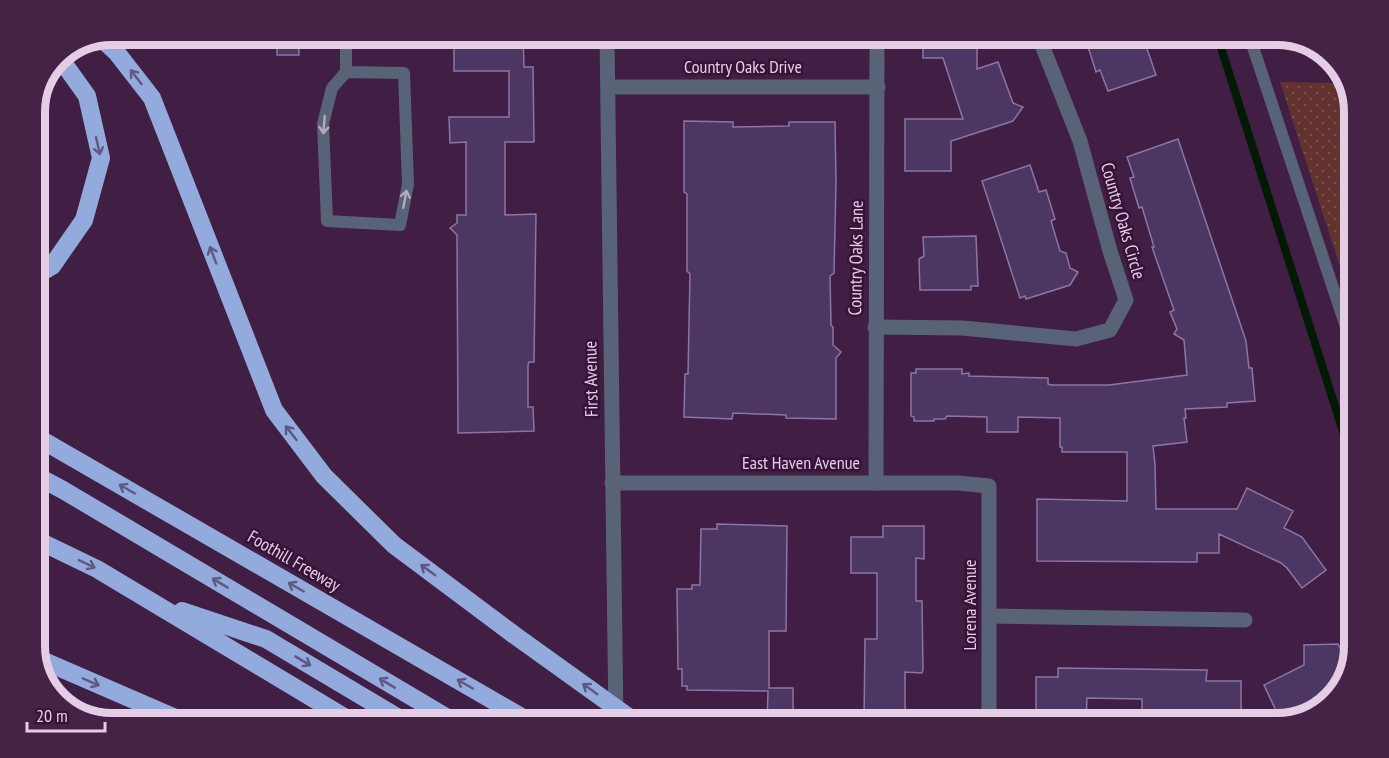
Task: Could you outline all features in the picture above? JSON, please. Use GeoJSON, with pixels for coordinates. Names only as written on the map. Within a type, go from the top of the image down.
{"type":"FeatureCollection","features":[{"type":"Feature","properties":{"kind":"highway"},"geometry":{"type":"LineString","coordinates":[[109,45],[152,98],[274,410],[324,476],[394,544],[623,713]]}},
{"type":"Feature","properties":{"kind":"highway"},"geometry":{"type":"LineString","coordinates":[[45,270],[52,266],[84,220],[101,158],[87,96],[65,65]]}},
{"type":"Feature","properties":{"kind":"highway","name":"Foothill Freeway"},"geometry":{"type":"LineString","coordinates":[[45,442],[515,713]]}},
{"type":"Feature","properties":{"kind":"highway"},"geometry":{"type":"LineString","coordinates":[[45,480],[439,713]]}},
{"type":"Feature","properties":{"kind":"highway"},"geometry":{"type":"LineString","coordinates":[[45,543],[97,569],[337,713]]}},
{"type":"Feature","properties":{"kind":"highway"},"geometry":{"type":"LineString","coordinates":[[152,602],[266,639],[390,713]]}},
{"type":"Feature","properties":{"kind":"highway"},"geometry":{"type":"LineString","coordinates":[[47,662],[164,713]]}},
{"type":"Feature","properties":{"kind":"street","name":"First Avenue"},"geometry":{"type":"LineString","coordinates":[[607,45],[616,713]]}},
{"type":"Feature","properties":{"kind":"street","name":"Country Oaks Lane"},"geometry":{"type":"LineString","coordinates":[[876,483],[877,45]]}},
{"type":"Feature","properties":{"kind":"street","name":"Country Oaks Circle"},"geometry":{"type":"LineString","coordinates":[[875,327],[962,328],[1076,339],[1110,330],[1126,300],[1080,141],[1042,45]]}},
{"type":"Feature","properties":{"kind":"street","name":"Country Oaks Drive"},"geometry":{"type":"LineString","coordinates":[[608,87],[878,87]]}},
{"type":"Feature","properties":{"kind":"street","name":"East Haven Avenue"},"geometry":{"type":"LineString","coordinates":[[612,483],[958,483],[989,486]]}},
{"type":"Feature","properties":{"kind":"street","name":"Lorena Avenue"},"geometry":{"type":"LineString","coordinates":[[989,486],[989,713]]}},
{"type":"Feature","properties":{"kind":"street"},"geometry":{"type":"LineString","coordinates":[[990,616],[1245,620]]}},
{"type":"Feature","properties":{"kind":"lane"},"geometry":{"type":"LineString","coordinates":[[346,45],[346,72],[332,88],[323,124],[327,221],[400,225],[408,184],[404,73],[346,72]]}},
{"type":"Feature","properties":{"kind":"lane"},"geometry":{"type":"LineString","coordinates":[[1253,45],[1344,321]]}},
{"type":"Feature","properties":{"kind":"shaded area"},"geometry":{"type":"Polygon","coordinates":[[[1280,82],[1337,83],[1343,99],[1344,279],[1280,82]]]}},
{"type":"Feature","properties":{"kind":"building"},"geometry":{"type":"Polygon","coordinates":[[[277,45],[299,45],[299,55],[277,55],[277,45]]]}},
{"type":"Feature","properties":{"kind":"building"},"geometry":{"type":"Polygon","coordinates":[[[454,45],[523,45],[524,67],[533,67],[534,142],[505,142],[505,215],[536,214],[534,362],[529,362],[528,365],[528,407],[533,407],[534,431],[458,433],[457,235],[450,228],[457,223],[457,215],[466,215],[466,142],[450,143],[449,117],[509,117],[509,71],[454,71],[454,45]]]}},
{"type":"Feature","properties":{"kind":"building"},"geometry":{"type":"Polygon","coordinates":[[[923,45],[977,45],[977,69],[998,62],[1013,103],[1023,107],[1013,121],[951,141],[951,171],[905,171],[905,119],[963,119],[943,58],[923,58],[923,45]]]}},
{"type":"Feature","properties":{"kind":"building"},"geometry":{"type":"Polygon","coordinates":[[[1087,45],[1146,45],[1156,75],[1108,91],[1100,70],[1096,72],[1087,45]]]}},
{"type":"Feature","properties":{"kind":"building"},"geometry":{"type":"Polygon","coordinates":[[[684,121],[733,122],[733,127],[789,126],[789,122],[835,122],[834,273],[830,276],[833,345],[841,352],[836,358],[836,419],[786,418],[786,415],[733,413],[732,419],[684,417],[685,374],[688,374],[690,274],[687,271],[684,121]]]}},
{"type":"Feature","properties":{"kind":"building"},"geometry":{"type":"Polygon","coordinates":[[[1178,139],[1246,341],[1249,368],[1252,368],[1255,401],[1227,403],[1227,407],[1185,409],[1187,442],[1153,446],[1156,509],[1237,509],[1247,488],[1293,511],[1284,528],[1302,537],[1326,570],[1302,588],[1281,563],[1219,534],[1219,553],[1197,553],[1197,562],[1037,561],[1037,499],[1127,501],[1127,452],[1062,452],[1060,418],[1018,417],[1018,432],[987,432],[987,417],[947,416],[945,419],[934,419],[934,421],[914,421],[914,417],[911,416],[911,373],[916,373],[916,369],[962,369],[962,374],[969,373],[969,376],[1048,378],[1048,384],[1051,385],[1109,385],[1187,375],[1184,340],[1174,334],[1177,329],[1170,312],[1174,310],[1152,247],[1154,247],[1142,207],[1139,208],[1130,178],[1134,177],[1127,157],[1178,139]]]}},
{"type":"Feature","properties":{"kind":"building"},"geometry":{"type":"Polygon","coordinates":[[[1030,165],[1039,192],[1046,190],[1055,219],[1051,221],[1060,251],[1066,253],[1070,268],[1078,272],[1070,285],[1026,299],[1025,296],[1020,298],[982,181],[1030,165]]]}},
{"type":"Feature","properties":{"kind":"building"},"geometry":{"type":"Polygon","coordinates":[[[976,236],[978,286],[971,286],[971,290],[920,290],[919,259],[924,256],[923,237],[976,236]]]}},
{"type":"Feature","properties":{"kind":"building"},"geometry":{"type":"Polygon","coordinates":[[[717,524],[787,526],[786,631],[769,631],[769,688],[793,688],[793,713],[767,713],[768,691],[687,690],[687,686],[682,686],[682,669],[678,669],[677,589],[692,589],[692,585],[700,585],[701,529],[717,529],[717,524]]]}},
{"type":"Feature","properties":{"kind":"building"},"geometry":{"type":"Polygon","coordinates":[[[883,526],[924,526],[924,559],[916,558],[916,601],[922,601],[923,670],[922,673],[905,672],[905,713],[864,713],[865,639],[877,639],[877,573],[851,573],[851,537],[883,537],[883,526]]]}},
{"type":"Feature","properties":{"kind":"building"},"geometry":{"type":"Polygon","coordinates":[[[1338,644],[1343,654],[1337,676],[1324,693],[1311,704],[1294,711],[1277,713],[1264,685],[1304,665],[1304,645],[1338,644]]]}},
{"type":"Feature","properties":{"kind":"building"},"geometry":{"type":"Polygon","coordinates":[[[1058,668],[1207,670],[1206,681],[1241,681],[1241,710],[1142,713],[1142,699],[1087,698],[1086,713],[1036,713],[1036,677],[1058,677],[1058,668]]]}},
{"type":"Feature","properties":{"kind":"waterway"},"geometry":{"type":"LineString","coordinates":[[1220,45],[1344,435]]}}]}
